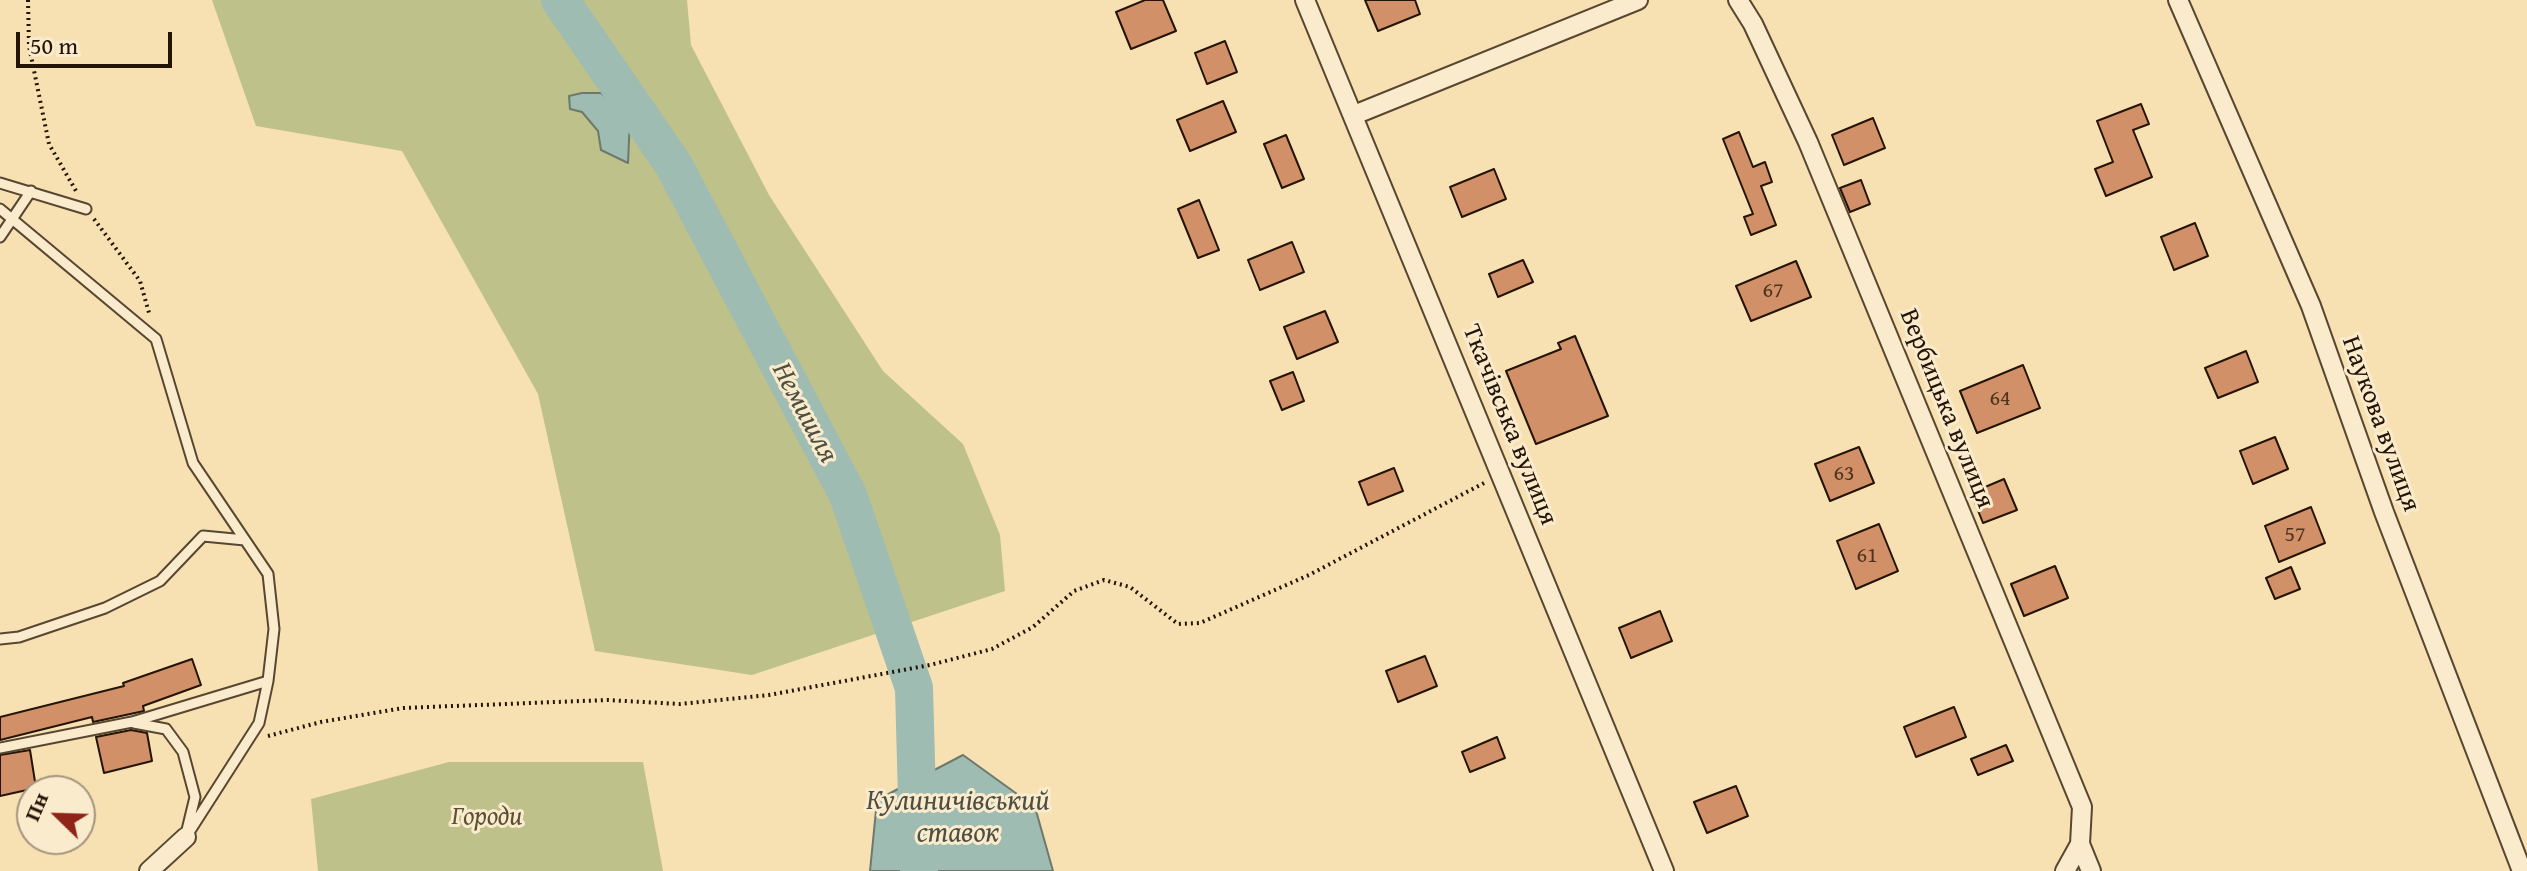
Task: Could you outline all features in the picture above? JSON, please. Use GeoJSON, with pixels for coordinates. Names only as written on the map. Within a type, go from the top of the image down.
{"type":"FeatureCollection","features":[{"type":"Feature","properties":{"kind":"street","name":"Ткачівська вулиця"},"geometry":{"type":"LineString","coordinates":[[1305,0],[1664,871]]}},
{"type":"Feature","properties":{"kind":"street"},"geometry":{"type":"LineString","coordinates":[[1354,115],[1638,0]]}},
{"type":"Feature","properties":{"kind":"street","name":"Вербицька вулиця"},"geometry":{"type":"LineString","coordinates":[[1738,0],[1753,24],[1808,142],[2082,807],[2080,844],[2091,871]]}},
{"type":"Feature","properties":{"kind":"street","name":"Наукова вулиця"},"geometry":{"type":"LineString","coordinates":[[2178,0],[2311,306],[2384,512],[2522,871]]}},
{"type":"Feature","properties":{"kind":"street"},"geometry":{"type":"LineString","coordinates":[[149,871],[186,837]]}},
{"type":"Feature","properties":{"kind":"street","name":"Вербицька вулиця"},"geometry":{"type":"LineString","coordinates":[[2065,871],[2080,844]]}},
{"type":"Feature","properties":{"kind":"lane"},"geometry":{"type":"LineString","coordinates":[[0,183],[86,209]]}},
{"type":"Feature","properties":{"kind":"lane"},"geometry":{"type":"LineString","coordinates":[[0,237],[31,191]]}},
{"type":"Feature","properties":{"kind":"lane"},"geometry":{"type":"LineString","coordinates":[[0,209],[156,339],[193,463],[268,574],[274,629],[259,723],[186,837]]}},
{"type":"Feature","properties":{"kind":"lane"},"geometry":{"type":"LineString","coordinates":[[0,639],[19,637],[105,608],[160,581],[203,536],[245,540]]}},
{"type":"Feature","properties":{"kind":"lane"},"geometry":{"type":"LineString","coordinates":[[0,748],[132,722],[268,681]]}},
{"type":"Feature","properties":{"kind":"lane"},"geometry":{"type":"LineString","coordinates":[[132,722],[166,729],[183,752],[195,797],[186,837]]}},
{"type":"Feature","properties":{"kind":"path"},"geometry":{"type":"LineString","coordinates":[[28,0],[29,46],[49,144],[86,209],[140,281],[156,339]]}},
{"type":"Feature","properties":{"kind":"path"},"geometry":{"type":"LineString","coordinates":[[247,742],[321,722],[403,708],[607,700],[680,704],[769,695],[930,665],[992,649],[1033,627],[1074,591],[1104,580],[1130,587],[1178,624],[1200,623],[1309,575],[1480,484],[1502,476]]}},
{"type":"Feature","properties":{"kind":"green space"},"geometry":{"type":"Polygon","coordinates":[[[212,0],[687,0],[691,45],[769,195],[883,371],[963,444],[1000,535],[1005,591],[752,675],[595,651],[538,394],[402,151],[256,126],[212,0]]]}},
{"type":"Feature","properties":{"kind":"green space","name":"Городи"},"geometry":{"type":"Polygon","coordinates":[[[449,762],[643,762],[663,871],[318,871],[311,799],[449,762]]]}},
{"type":"Feature","properties":{"kind":"water"},"geometry":{"type":"Polygon","coordinates":[[[601,93],[630,118],[628,163],[601,150],[598,131],[582,112],[570,109],[569,96],[601,93]]]}},
{"type":"Feature","properties":{"kind":"water","name":"Кулиничівський ставок"},"geometry":{"type":"Polygon","coordinates":[[[963,755],[1035,807],[1053,871],[870,871],[877,800],[963,755]]]}},
{"type":"Feature","properties":{"kind":"building"},"geometry":{"type":"Polygon","coordinates":[[[1145,0],[1163,0],[1176,31],[1131,49],[1116,12],[1145,0]]]}},
{"type":"Feature","properties":{"kind":"building"},"geometry":{"type":"Polygon","coordinates":[[[1365,0],[1415,0],[1420,14],[1378,31],[1365,0]]]}},
{"type":"Feature","properties":{"kind":"building"},"geometry":{"type":"Polygon","coordinates":[[[1225,41],[1237,72],[1207,84],[1195,53],[1225,41]]]}},
{"type":"Feature","properties":{"kind":"building"},"geometry":{"type":"Polygon","coordinates":[[[1223,101],[1236,132],[1190,151],[1177,120],[1223,101]]]}},
{"type":"Feature","properties":{"kind":"building"},"geometry":{"type":"Polygon","coordinates":[[[2141,104],[2149,124],[2133,130],[2152,177],[2106,196],[2095,169],[2113,162],[2097,121],[2141,104]]]}},
{"type":"Feature","properties":{"kind":"building"},"geometry":{"type":"Polygon","coordinates":[[[1873,118],[1885,148],[1844,165],[1832,135],[1873,118]]]}},
{"type":"Feature","properties":{"kind":"building"},"geometry":{"type":"Polygon","coordinates":[[[1739,132],[1753,167],[1765,162],[1772,182],[1761,186],[1776,225],[1751,235],[1744,217],[1753,214],[1723,139],[1739,132]]]}},
{"type":"Feature","properties":{"kind":"building"},"geometry":{"type":"Polygon","coordinates":[[[1286,135],[1304,179],[1282,188],[1264,144],[1286,135]]]}},
{"type":"Feature","properties":{"kind":"building"},"geometry":{"type":"Polygon","coordinates":[[[1494,169],[1506,199],[1462,217],[1450,187],[1494,169]]]}},
{"type":"Feature","properties":{"kind":"building"},"geometry":{"type":"Polygon","coordinates":[[[1861,180],[1870,204],[1850,212],[1840,188],[1861,180]]]}},
{"type":"Feature","properties":{"kind":"building"},"geometry":{"type":"Polygon","coordinates":[[[1199,200],[1219,250],[1198,258],[1178,209],[1199,200]]]}},
{"type":"Feature","properties":{"kind":"building"},"geometry":{"type":"Polygon","coordinates":[[[2195,223],[2208,256],[2174,270],[2161,237],[2195,223]]]}},
{"type":"Feature","properties":{"kind":"building"},"geometry":{"type":"Polygon","coordinates":[[[1292,242],[1304,272],[1260,290],[1248,260],[1292,242]]]}},
{"type":"Feature","properties":{"kind":"building"},"geometry":{"type":"Polygon","coordinates":[[[1523,260],[1533,282],[1498,297],[1489,274],[1523,260]]]}},
{"type":"Feature","properties":{"kind":"building"},"geometry":{"type":"Polygon","coordinates":[[[1796,261],[1811,297],[1751,321],[1736,286],[1796,261]]]}},
{"type":"Feature","properties":{"kind":"building"},"geometry":{"type":"Polygon","coordinates":[[[1325,311],[1338,342],[1297,359],[1284,327],[1325,311]]]}},
{"type":"Feature","properties":{"kind":"building"},"geometry":{"type":"Polygon","coordinates":[[[1575,336],[1608,416],[1536,444],[1506,371],[1561,349],[1558,343],[1575,336]]]}},
{"type":"Feature","properties":{"kind":"building"},"geometry":{"type":"Polygon","coordinates":[[[2246,351],[2258,382],[2218,398],[2205,368],[2246,351]]]}},
{"type":"Feature","properties":{"kind":"building"},"geometry":{"type":"Polygon","coordinates":[[[2023,365],[2040,408],[1977,433],[1960,391],[2023,365]]]}},
{"type":"Feature","properties":{"kind":"building"},"geometry":{"type":"Polygon","coordinates":[[[1293,372],[1304,401],[1282,410],[1270,381],[1293,372]]]}},
{"type":"Feature","properties":{"kind":"building"},"geometry":{"type":"Polygon","coordinates":[[[2275,437],[2288,469],[2253,484],[2240,451],[2275,437]]]}},
{"type":"Feature","properties":{"kind":"building"},"geometry":{"type":"Polygon","coordinates":[[[1859,447],[1874,483],[1830,501],[1815,464],[1859,447]]]}},
{"type":"Feature","properties":{"kind":"building"},"geometry":{"type":"Polygon","coordinates":[[[1394,468],[1403,491],[1368,505],[1359,482],[1394,468]]]}},
{"type":"Feature","properties":{"kind":"building"},"geometry":{"type":"Polygon","coordinates":[[[2004,479],[2017,510],[1983,523],[1971,493],[2004,479]]]}},
{"type":"Feature","properties":{"kind":"building"},"geometry":{"type":"Polygon","coordinates":[[[2311,507],[2325,543],[2279,562],[2265,526],[2311,507]]]}},
{"type":"Feature","properties":{"kind":"building"},"geometry":{"type":"Polygon","coordinates":[[[1879,524],[1898,571],[1856,589],[1837,541],[1879,524]]]}},
{"type":"Feature","properties":{"kind":"building"},"geometry":{"type":"Polygon","coordinates":[[[2055,566],[2068,598],[2024,616],[2011,584],[2055,566]]]}},
{"type":"Feature","properties":{"kind":"building"},"geometry":{"type":"Polygon","coordinates":[[[2291,567],[2300,589],[2275,599],[2266,578],[2291,567]]]}},
{"type":"Feature","properties":{"kind":"building"},"geometry":{"type":"Polygon","coordinates":[[[1660,611],[1672,641],[1631,658],[1619,628],[1660,611]]]}},
{"type":"Feature","properties":{"kind":"building"},"geometry":{"type":"Polygon","coordinates":[[[1425,656],[1437,686],[1398,702],[1386,671],[1425,656]]]}},
{"type":"Feature","properties":{"kind":"building"},"geometry":{"type":"Polygon","coordinates":[[[192,659],[201,685],[143,706],[144,711],[93,722],[92,717],[0,740],[0,717],[124,686],[123,683],[192,659]]]}},
{"type":"Feature","properties":{"kind":"building"},"geometry":{"type":"Polygon","coordinates":[[[1954,707],[1966,737],[1916,757],[1904,727],[1954,707]]]}},
{"type":"Feature","properties":{"kind":"building"},"geometry":{"type":"Polygon","coordinates":[[[131,730],[147,733],[152,761],[104,773],[96,737],[131,730]]]}},
{"type":"Feature","properties":{"kind":"building"},"geometry":{"type":"Polygon","coordinates":[[[1497,737],[1505,758],[1470,772],[1462,752],[1497,737]]]}},
{"type":"Feature","properties":{"kind":"building"},"geometry":{"type":"Polygon","coordinates":[[[2006,745],[2013,761],[1978,775],[1971,759],[2006,745]]]}},
{"type":"Feature","properties":{"kind":"building"},"geometry":{"type":"Polygon","coordinates":[[[30,750],[34,775],[16,775],[16,792],[0,796],[0,755],[30,750]]]}},
{"type":"Feature","properties":{"kind":"building"},"geometry":{"type":"Polygon","coordinates":[[[1736,786],[1748,816],[1707,833],[1694,802],[1736,786]]]}},
{"type":"Feature","properties":{"kind":"waterway","name":"Немишля"},"geometry":{"type":"LineString","coordinates":[[560,0],[673,164],[848,495],[914,688],[919,871]]}}]}
